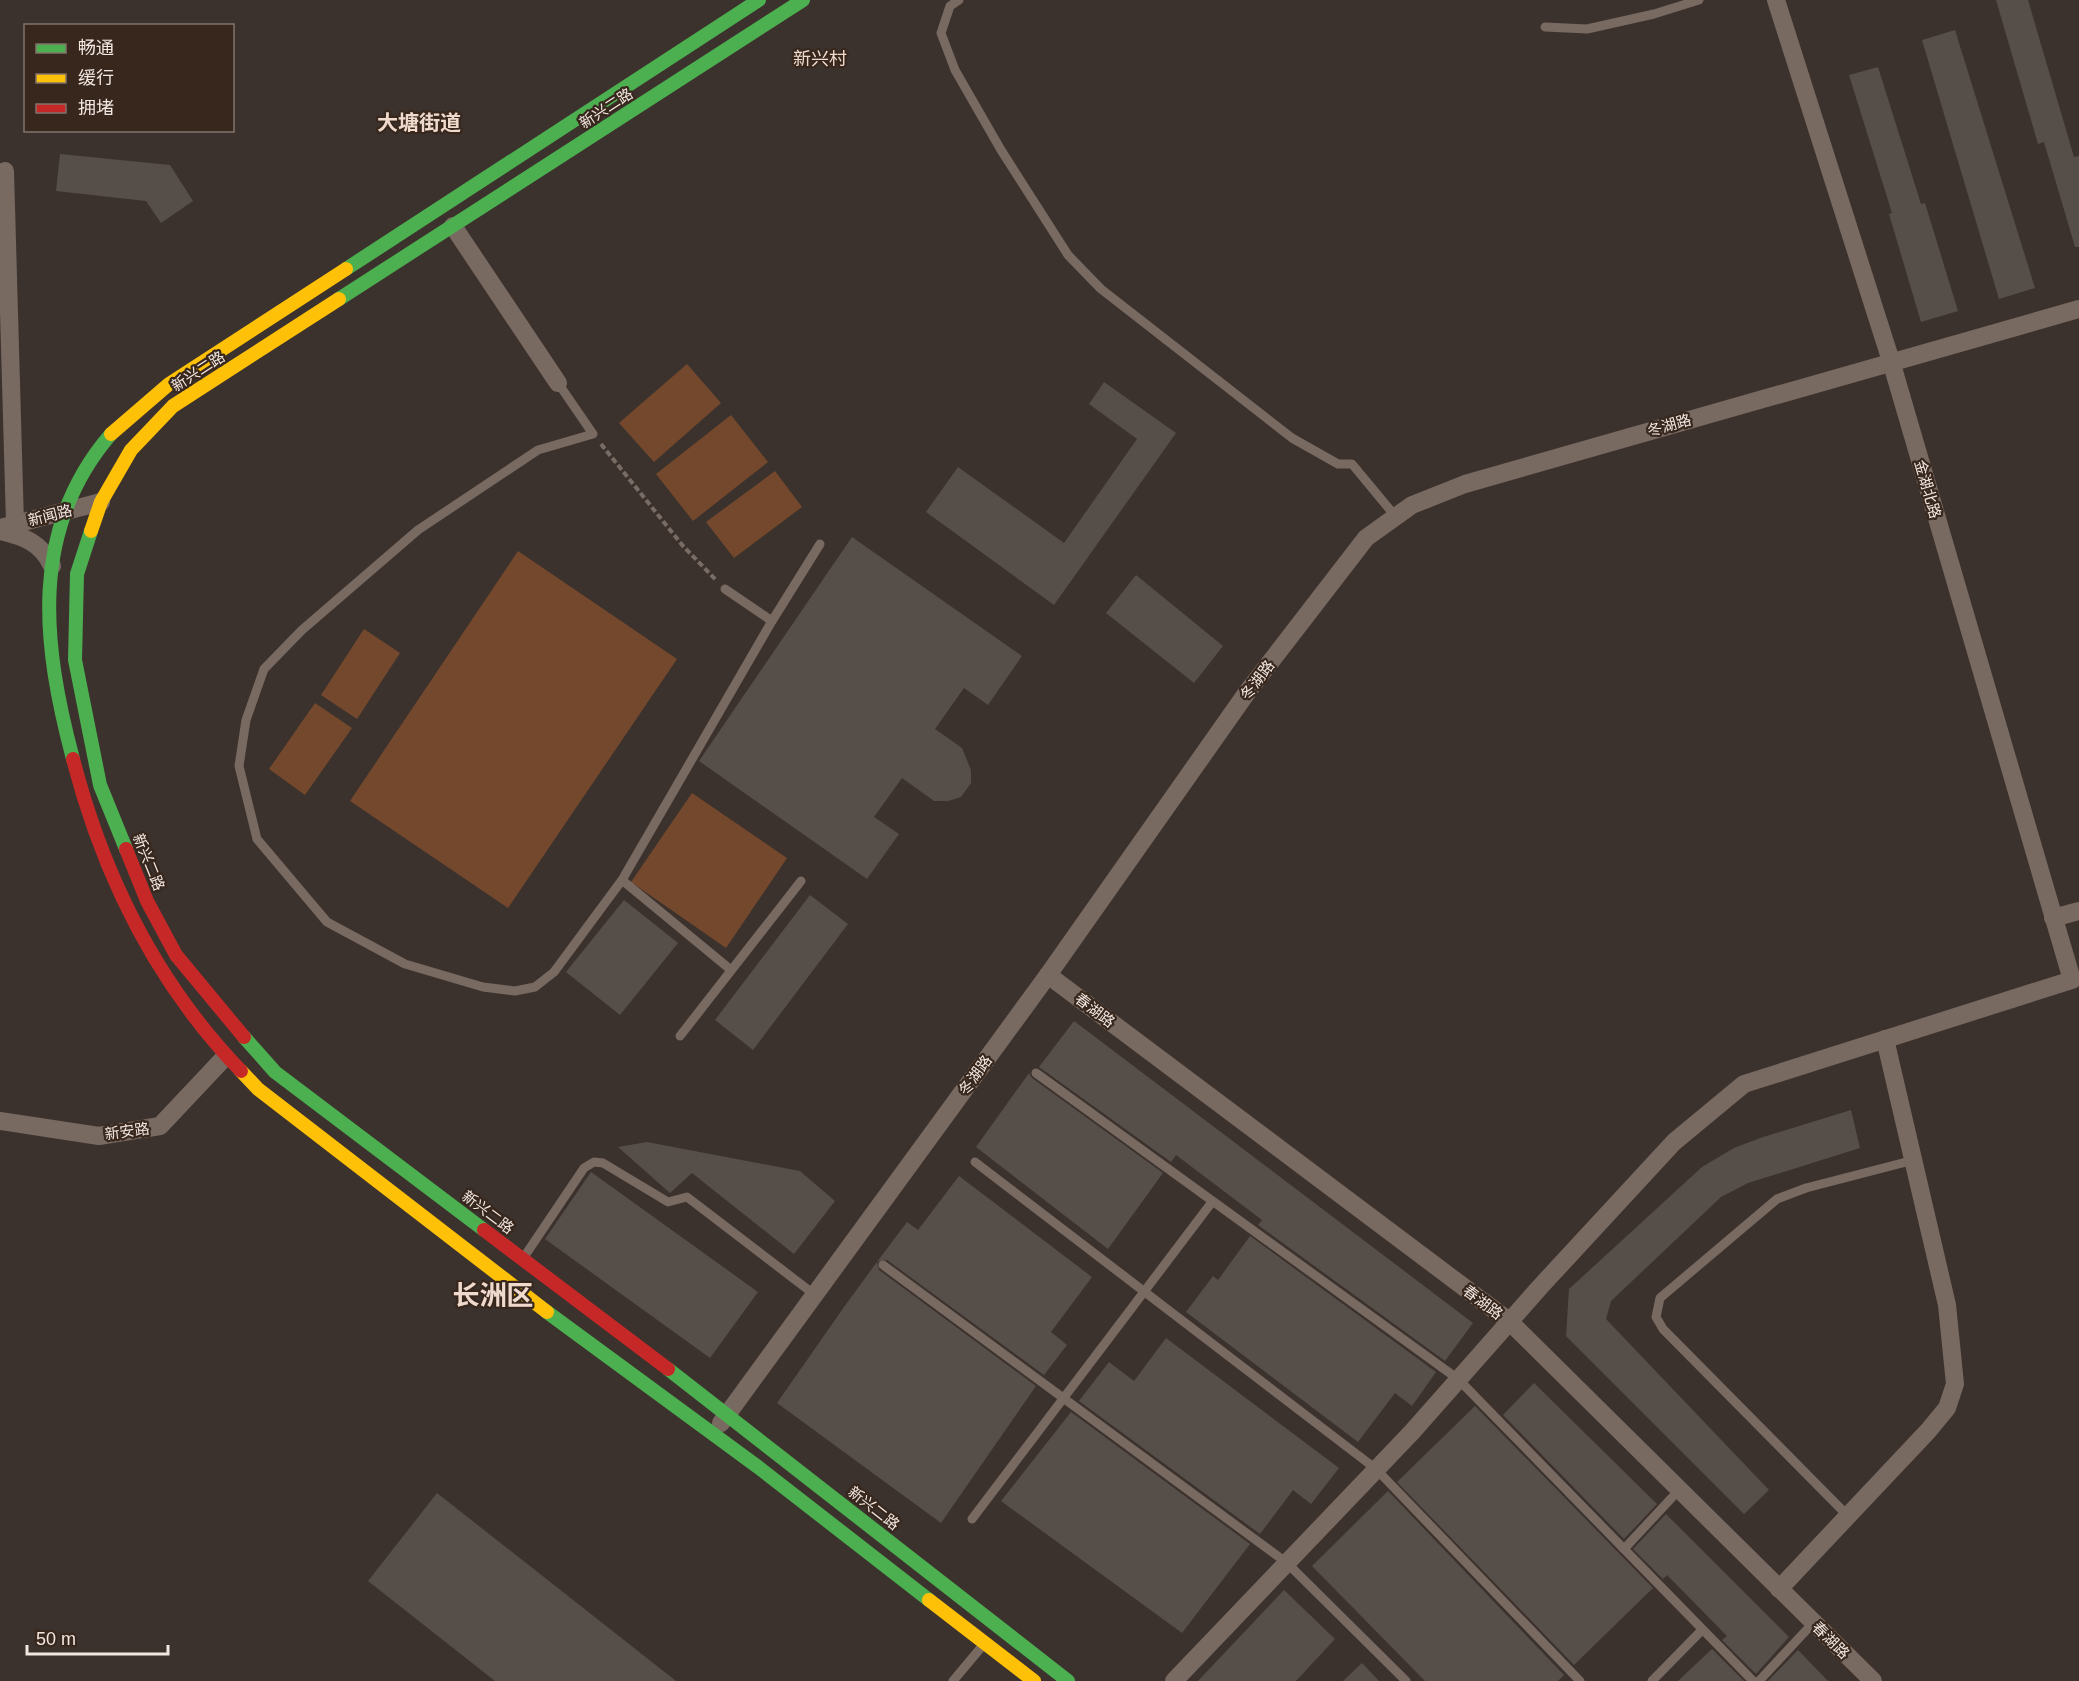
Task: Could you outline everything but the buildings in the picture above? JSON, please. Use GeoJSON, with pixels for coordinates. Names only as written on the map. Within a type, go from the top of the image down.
{"type":"FeatureCollection","features":[{"type":"Feature","properties":{"kind":"main road","name":"新兴二路"},"geometry":{"type":"LineString","coordinates":[[759,0],[169,384],[114,427],[85,469],[65,511],[52,566],[48,616],[55,690],[78,787],[117,891],[168,982],[225,1057],[258,1089],[508,1284],[712,1434],[1034,1681]]}},
{"type":"Feature","properties":{"kind":"main road","name":"新兴二路"},"geometry":{"type":"LineString","coordinates":[[803,0],[173,406],[131,450],[101,502],[77,574],[75,660],[100,785],[147,901],[176,955],[210,999],[275,1072],[728,1414],[1068,1681]]}},
{"type":"Feature","properties":{"kind":"street","name":"金湖北路"},"geometry":{"type":"LineString","coordinates":[[1776,0],[1891,361],[2072,980],[1885,1039]]}},
{"type":"Feature","properties":{"kind":"street"},"geometry":{"type":"LineString","coordinates":[[5,171],[5,528],[41,547],[52,566]]}},
{"type":"Feature","properties":{"kind":"street"},"geometry":{"type":"LineString","coordinates":[[453,226],[558,383]]}},
{"type":"Feature","properties":{"kind":"street","name":"冬湖路"},"geometry":{"type":"LineString","coordinates":[[712,1434],[1048,975],[1248,691],[1366,538],[1412,505],[1465,484],[2079,309]]}},
{"type":"Feature","properties":{"kind":"street","name":"新闻路"},"geometry":{"type":"LineString","coordinates":[[5,528],[101,502]]}},
{"type":"Feature","properties":{"kind":"street"},"geometry":{"type":"LineString","coordinates":[[2053,918],[2079,911]]}},
{"type":"Feature","properties":{"kind":"street","name":"春湖路"},"geometry":{"type":"LineString","coordinates":[[1048,975],[1509,1321],[1872,1681]]}},
{"type":"Feature","properties":{"kind":"street"},"geometry":{"type":"LineString","coordinates":[[1174,1681],[1376,1469],[1674,1142],[1744,1084],[1885,1039],[1947,1305],[1955,1384],[1947,1408],[1779,1589]]}},
{"type":"Feature","properties":{"kind":"street","name":"新安路"},"geometry":{"type":"LineString","coordinates":[[0,1121],[99,1136],[160,1126],[225,1057]]}},
{"type":"Feature","properties":{"kind":"lane"},"geometry":{"type":"LineString","coordinates":[[959,0],[950,6],[941,33],[954,70],[1000,150],[1068,255],[1101,289],[1292,438],[1338,464],[1352,464],[1396,517]]}},
{"type":"Feature","properties":{"kind":"lane"},"geometry":{"type":"LineString","coordinates":[[1545,27],[1587,29],[1654,14],[1699,0]]}},
{"type":"Feature","properties":{"kind":"lane"},"geometry":{"type":"LineString","coordinates":[[558,383],[593,434],[538,450],[418,530],[302,630],[264,669],[246,720],[239,766],[257,838],[327,922],[405,964],[483,987],[515,991],[535,987],[554,972],[622,880],[772,621],[820,544]]}},
{"type":"Feature","properties":{"kind":"lane"},"geometry":{"type":"LineString","coordinates":[[725,589],[772,621]]}},
{"type":"Feature","properties":{"kind":"lane"},"geometry":{"type":"LineString","coordinates":[[622,880],[731,970]]}},
{"type":"Feature","properties":{"kind":"lane"},"geometry":{"type":"LineString","coordinates":[[680,1036],[801,881]]}},
{"type":"Feature","properties":{"kind":"lane"},"geometry":{"type":"LineString","coordinates":[[1036,1073],[1458,1379],[1753,1681]]}},
{"type":"Feature","properties":{"kind":"lane"},"geometry":{"type":"LineString","coordinates":[[1848,1516],[1671,1337],[1656,1317],[1660,1298],[1777,1199],[1806,1188],[1914,1160]]}},
{"type":"Feature","properties":{"kind":"lane"},"geometry":{"type":"LineString","coordinates":[[522,1259],[584,1168],[594,1162],[603,1163],[668,1202],[687,1197],[815,1294]]}},
{"type":"Feature","properties":{"kind":"lane"},"geometry":{"type":"LineString","coordinates":[[975,1162],[1376,1469],[1580,1681]]}},
{"type":"Feature","properties":{"kind":"lane"},"geometry":{"type":"LineString","coordinates":[[972,1519],[1212,1202]]}},
{"type":"Feature","properties":{"kind":"lane"},"geometry":{"type":"LineString","coordinates":[[883,1265],[1287,1563],[1406,1681]]}},
{"type":"Feature","properties":{"kind":"lane"},"geometry":{"type":"LineString","coordinates":[[1623,1549],[1679,1490]]}},
{"type":"Feature","properties":{"kind":"lane"},"geometry":{"type":"LineString","coordinates":[[1759,1681],[1814,1623]]}},
{"type":"Feature","properties":{"kind":"lane"},"geometry":{"type":"LineString","coordinates":[[1652,1681],[1702,1630]]}},
{"type":"Feature","properties":{"kind":"lane"},"geometry":{"type":"LineString","coordinates":[[953,1681],[986,1642]]}},
{"type":"Feature","properties":{"kind":"path"},"geometry":{"type":"LineString","coordinates":[[593,434],[683,546],[725,589]]}},
{"type":"Feature","properties":{"kind":"shaded area"},"geometry":{"type":"Polygon","coordinates":[[[687,364],[721,403],[654,462],[619,423],[687,364]]]}},
{"type":"Feature","properties":{"kind":"shaded area"},"geometry":{"type":"Polygon","coordinates":[[[731,415],[768,462],[693,521],[656,474],[731,415]]]}},
{"type":"Feature","properties":{"kind":"shaded area"},"geometry":{"type":"Polygon","coordinates":[[[775,471],[802,507],[734,558],[706,522],[775,471]]]}},
{"type":"Feature","properties":{"kind":"shaded area"},"geometry":{"type":"Polygon","coordinates":[[[518,551],[677,659],[508,908],[350,801],[518,551]]]}},
{"type":"Feature","properties":{"kind":"shaded area"},"geometry":{"type":"Polygon","coordinates":[[[364,629],[400,653],[357,719],[321,695],[364,629]]]}},
{"type":"Feature","properties":{"kind":"shaded area"},"geometry":{"type":"Polygon","coordinates":[[[315,703],[352,728],[305,795],[269,769],[315,703]]]}},
{"type":"Feature","properties":{"kind":"shaded area"},"geometry":{"type":"Polygon","coordinates":[[[692,793],[787,858],[726,948],[631,882],[692,793]]]}},
{"type":"Feature","properties":{"kind":"traffic: fast"},"geometry":{"type":"LineString","coordinates":[[346,269],[759,0]]}},
{"type":"Feature","properties":{"kind":"traffic: fast"},"geometry":{"type":"LineString","coordinates":[[339,299],[803,0]]}},
{"type":"Feature","properties":{"kind":"traffic: fast"},"geometry":{"type":"LineString","coordinates":[[73,759],[55,674],[50,632],[50,590],[55,549],[66,509],[84,471],[111,434]]}},
{"type":"Feature","properties":{"kind":"traffic: fast"},"geometry":{"type":"LineString","coordinates":[[91,531],[77,574],[75,660],[100,785],[126,849]]}},
{"type":"Feature","properties":{"kind":"traffic: fast"},"geometry":{"type":"LineString","coordinates":[[244,1037],[275,1072],[484,1230]]}},
{"type":"Feature","properties":{"kind":"traffic: fast"},"geometry":{"type":"LineString","coordinates":[[547,1312],[758,1467],[929,1600]]}},
{"type":"Feature","properties":{"kind":"traffic: fast"},"geometry":{"type":"LineString","coordinates":[[668,1369],[1068,1681]]}},
{"type":"Feature","properties":{"kind":"traffic: slow"},"geometry":{"type":"LineString","coordinates":[[111,434],[169,384],[346,269]]}},
{"type":"Feature","properties":{"kind":"traffic: slow"},"geometry":{"type":"LineString","coordinates":[[91,531],[101,502],[131,450],[173,406],[339,299]]}},
{"type":"Feature","properties":{"kind":"traffic: slow"},"geometry":{"type":"LineString","coordinates":[[241,1071],[258,1089],[547,1312]]}},
{"type":"Feature","properties":{"kind":"traffic: slow"},"geometry":{"type":"LineString","coordinates":[[929,1600],[1034,1681]]}},
{"type":"Feature","properties":{"kind":"traffic: jam"},"geometry":{"type":"LineString","coordinates":[[73,759],[100,844],[137,926],[159,965],[184,1002],[241,1071]]}},
{"type":"Feature","properties":{"kind":"traffic: jam"},"geometry":{"type":"LineString","coordinates":[[126,849],[147,901],[176,955],[244,1037]]}},
{"type":"Feature","properties":{"kind":"traffic: jam"},"geometry":{"type":"LineString","coordinates":[[484,1230],[668,1369]]}},
{"type":"Feature","properties":{"kind":"district","name":"新兴村"},"geometry":{"type":"Point","coordinates":[820,59]}},
{"type":"Feature","properties":{"kind":"district","name":"大塘街道"},"geometry":{"type":"Point","coordinates":[419,122]}},
{"type":"Feature","properties":{"kind":"district","name":"长洲区"},"geometry":{"type":"Point","coordinates":[493,1296]}}]}
